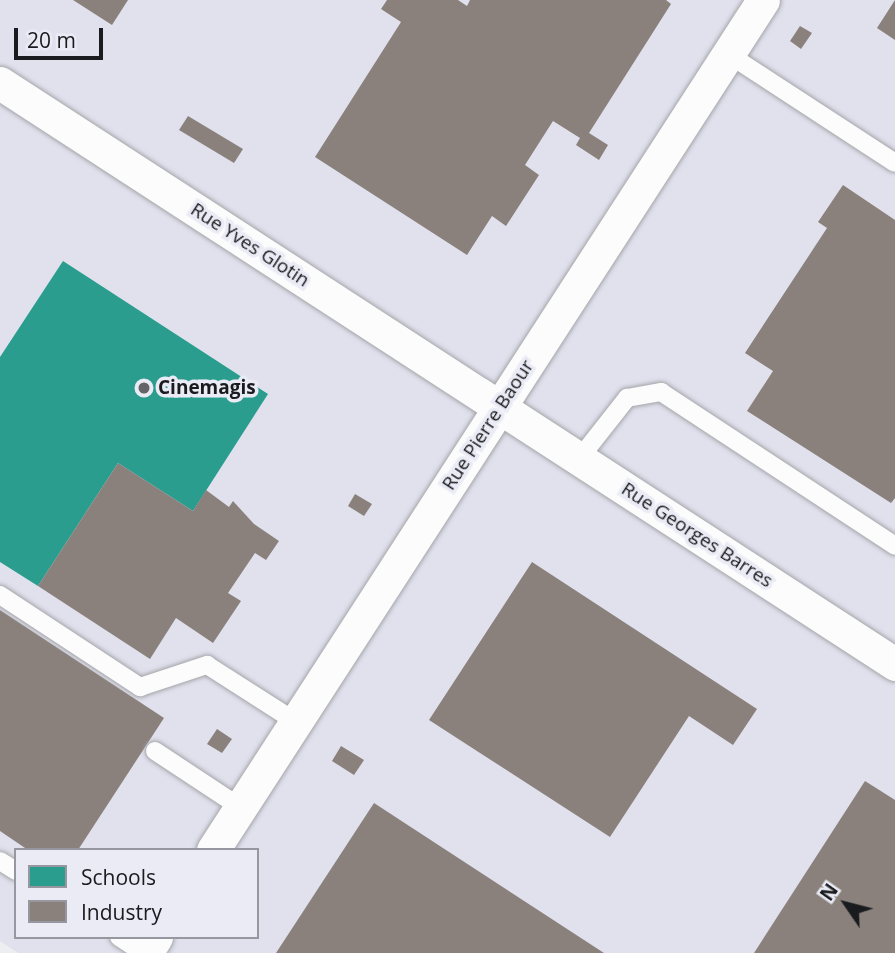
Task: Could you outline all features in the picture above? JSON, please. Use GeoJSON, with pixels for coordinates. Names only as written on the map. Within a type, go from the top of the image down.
{"type":"FeatureCollection","features":[{"type":"Feature","properties":{"kind":"street","name":"Rue Pierre Baour"},"geometry":{"type":"LineString","coordinates":[[214,848],[763,0]]}},
{"type":"Feature","properties":{"kind":"street","name":"Rue Yves Glotin"},"geometry":{"type":"LineString","coordinates":[[0,83],[500,407]]}},
{"type":"Feature","properties":{"kind":"street","name":"Rue Georges Barres"},"geometry":{"type":"LineString","coordinates":[[500,407],[895,664]]}},
{"type":"Feature","properties":{"kind":"lane"},"geometry":{"type":"LineString","coordinates":[[728,54],[895,163]]}},
{"type":"Feature","properties":{"kind":"lane"},"geometry":{"type":"LineString","coordinates":[[579,459],[627,398],[661,392],[895,546]]}},
{"type":"Feature","properties":{"kind":"lane"},"geometry":{"type":"LineString","coordinates":[[0,595],[140,687],[207,666],[296,722]]}},
{"type":"Feature","properties":{"kind":"lane"},"geometry":{"type":"LineString","coordinates":[[155,751],[240,807]]}},
{"type":"Feature","properties":{"kind":"lane"},"geometry":{"type":"LineString","coordinates":[[122,939],[145,953]]}},
{"type":"Feature","properties":{"kind":"shaded area"},"geometry":{"type":"Polygon","coordinates":[[[0,0],[895,0],[895,953],[18,953],[0,941],[0,0]]]}},
{"type":"Feature","properties":{"kind":"building: Schools"},"geometry":{"type":"Polygon","coordinates":[[[63,261],[268,394],[193,511],[118,463],[38,586],[0,562],[0,357],[63,261]]]}},
{"type":"Feature","properties":{"kind":"building: Industry"},"geometry":{"type":"Polygon","coordinates":[[[73,0],[128,0],[112,25],[73,0]]]}},
{"type":"Feature","properties":{"kind":"building: Industry"},"geometry":{"type":"Polygon","coordinates":[[[387,0],[458,0],[467,6],[470,0],[666,0],[671,4],[589,133],[608,145],[599,160],[576,145],[580,138],[553,121],[525,165],[539,175],[506,226],[492,216],[467,255],[315,157],[401,22],[381,9],[387,0]]]}},
{"type":"Feature","properties":{"kind":"building: Industry"},"geometry":{"type":"Polygon","coordinates":[[[895,0],[895,40],[877,28],[895,0]]]}},
{"type":"Feature","properties":{"kind":"building: Industry"},"geometry":{"type":"Polygon","coordinates":[[[800,26],[812,33],[801,49],[790,41],[800,26]]]}},
{"type":"Feature","properties":{"kind":"building: Industry"},"geometry":{"type":"Polygon","coordinates":[[[188,116],[243,149],[234,163],[179,130],[188,116]]]}},
{"type":"Feature","properties":{"kind":"building: Industry"},"geometry":{"type":"Polygon","coordinates":[[[843,185],[895,220],[895,498],[891,503],[747,411],[773,371],[745,353],[827,228],[818,222],[843,185]]]}},
{"type":"Feature","properties":{"kind":"building: Industry"},"geometry":{"type":"Polygon","coordinates":[[[118,463],[193,511],[206,490],[229,507],[233,501],[254,524],[279,541],[266,560],[255,553],[228,593],[241,601],[213,643],[176,618],[150,659],[38,586],[118,463]]]}},
{"type":"Feature","properties":{"kind":"building: Industry"},"geometry":{"type":"Polygon","coordinates":[[[355,494],[372,504],[364,516],[348,506],[355,494]]]}},
{"type":"Feature","properties":{"kind":"building: Industry"},"geometry":{"type":"Polygon","coordinates":[[[532,562],[757,709],[733,745],[689,716],[610,837],[429,720],[532,562]]]}},
{"type":"Feature","properties":{"kind":"building: Industry"},"geometry":{"type":"Polygon","coordinates":[[[0,610],[164,718],[79,848],[25,848],[0,831],[0,610]]]}},
{"type":"Feature","properties":{"kind":"building: Industry"},"geometry":{"type":"Polygon","coordinates":[[[217,729],[232,739],[222,753],[207,744],[217,729]]]}},
{"type":"Feature","properties":{"kind":"building: Industry"},"geometry":{"type":"Polygon","coordinates":[[[341,746],[364,760],[354,775],[332,761],[341,746]]]}},
{"type":"Feature","properties":{"kind":"building: Industry"},"geometry":{"type":"Polygon","coordinates":[[[865,781],[895,800],[895,953],[754,953],[865,781]]]}},
{"type":"Feature","properties":{"kind":"building: Industry"},"geometry":{"type":"Polygon","coordinates":[[[374,803],[604,953],[276,953],[374,803]]]}},
{"type":"Feature","properties":{"kind":"place","name":"Cinemagis"},"geometry":{"type":"Point","coordinates":[144,388]}}]}
